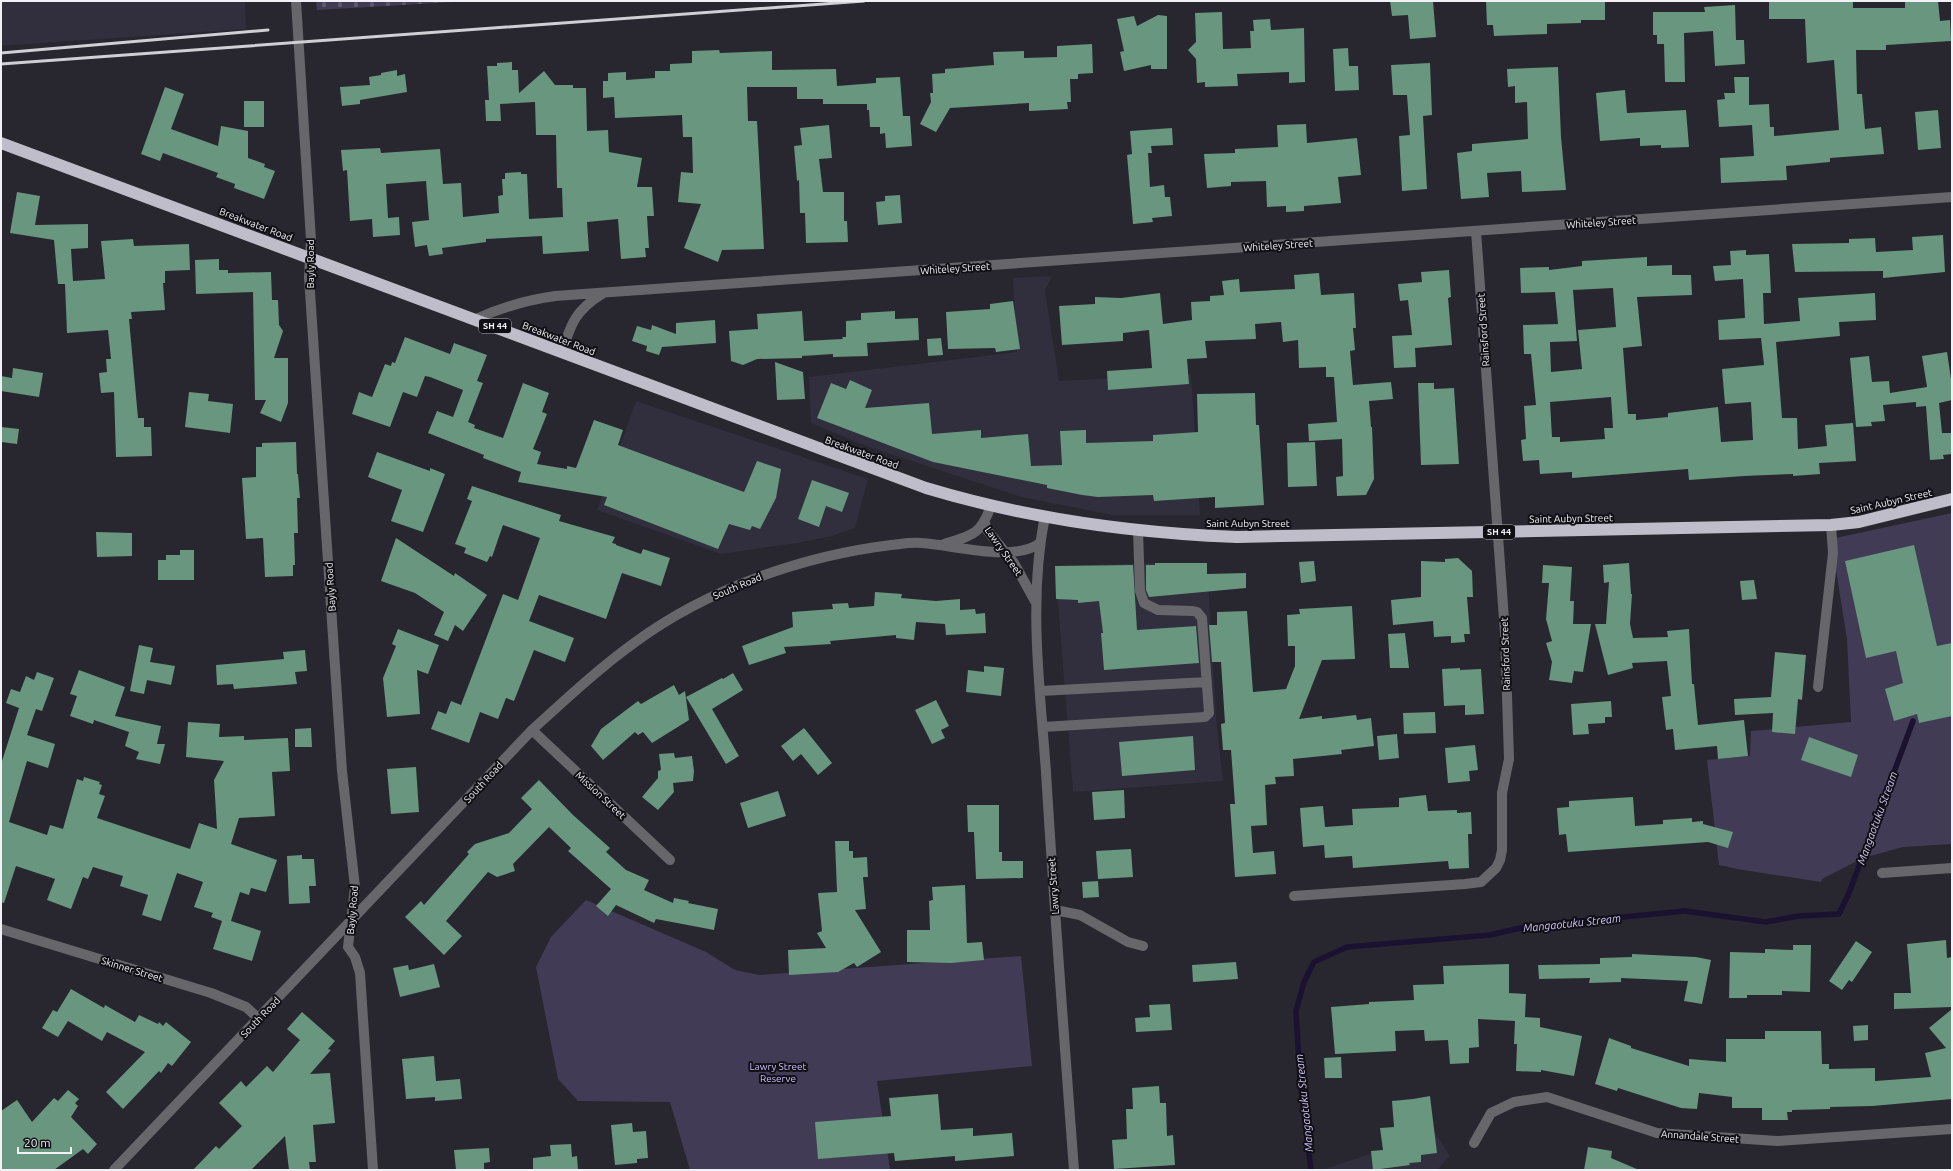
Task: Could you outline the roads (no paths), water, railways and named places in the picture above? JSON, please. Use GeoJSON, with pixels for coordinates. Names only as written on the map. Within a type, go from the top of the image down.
{"type":"FeatureCollection","features":[{"type":"Feature","properties":{"kind":"highway","name":"Breakwater Road"},"geometry":{"type":"LineString","coordinates":[[1,143],[476,319],[892,476],[926,488],[991,506],[1045,516]]}},
{"type":"Feature","properties":{"kind":"highway","name":"Saint Aubyn Street"},"geometry":{"type":"LineString","coordinates":[[1045,516],[1101,526],[1187,535],[1237,537],[1831,525],[1859,522],[1952,499]]}},
{"type":"Feature","properties":{"kind":"street","name":"Bayly Road"},"geometry":{"type":"LineString","coordinates":[[296,1],[311,240],[309,276],[341,763],[355,887],[348,947],[355,957],[360,973],[373,1170]]}},
{"type":"Feature","properties":{"kind":"street","name":"Whiteley Street"},"geometry":{"type":"LineString","coordinates":[[476,319],[501,308],[539,298],[1952,196]]}},
{"type":"Feature","properties":{"kind":"street","name":"Rainsford Street"},"geometry":{"type":"LineString","coordinates":[[1294,896],[1481,882],[1496,868],[1502,850],[1502,793],[1509,759],[1505,633],[1476,231]]}},
{"type":"Feature","properties":{"kind":"street","name":"Whiteley Street"},"geometry":{"type":"LineString","coordinates":[[562,352],[578,313],[584,306],[604,293]]}},
{"type":"Feature","properties":{"kind":"street"},"geometry":{"type":"LineString","coordinates":[[985,523],[991,506]]}},
{"type":"Feature","properties":{"kind":"street","name":"Lawry Street"},"geometry":{"type":"LineString","coordinates":[[1045,516],[1040,543],[1036,602],[1055,910],[1074,1170]]}},
{"type":"Feature","properties":{"kind":"street","name":"South Road"},"geometry":{"type":"LineString","coordinates":[[942,545],[972,534],[985,523]]}},
{"type":"Feature","properties":{"kind":"street","name":"Lawry Street"},"geometry":{"type":"LineString","coordinates":[[985,523],[987,530],[1026,583],[1036,602]]}},
{"type":"Feature","properties":{"kind":"street"},"geometry":{"type":"LineString","coordinates":[[1818,687],[1833,553],[1831,525]]}},
{"type":"Feature","properties":{"kind":"street"},"geometry":{"type":"LineString","coordinates":[[1043,727],[1205,717],[1208,715],[1209,710],[1200,615],[1188,609],[1153,609],[1142,599],[1138,530]]}},
{"type":"Feature","properties":{"kind":"street","name":"South Road"},"geometry":{"type":"LineString","coordinates":[[114,1170],[532,730],[590,677],[633,643],[661,625],[723,591],[773,572],[849,552],[920,542],[1006,554],[1030,550],[1040,543]]}},
{"type":"Feature","properties":{"kind":"street"},"geometry":{"type":"LineString","coordinates":[[1041,691],[1206,682]]}},
{"type":"Feature","properties":{"kind":"street","name":"Mission Street"},"geometry":{"type":"LineString","coordinates":[[532,730],[670,860]]}},
{"type":"Feature","properties":{"kind":"street"},"geometry":{"type":"LineString","coordinates":[[1882,873],[1952,868]]}},
{"type":"Feature","properties":{"kind":"street"},"geometry":{"type":"LineString","coordinates":[[1055,910],[1080,915],[1128,942],[1143,946]]}},
{"type":"Feature","properties":{"kind":"street","name":"Skinner Street"},"geometry":{"type":"LineString","coordinates":[[1,929],[211,993],[246,1007],[258,1018]]}},
{"type":"Feature","properties":{"kind":"street","name":"Annandale Street"},"geometry":{"type":"LineString","coordinates":[[1474,1143],[1491,1113],[1514,1102],[1546,1097],[1657,1134],[1776,1141],[1952,1129]]}},
{"type":"Feature","properties":{"kind":"waterway","name":"Mangaotuku Stream"},"geometry":{"type":"LineString","coordinates":[[1311,1170],[1300,1080],[1296,1011],[1304,982],[1314,962],[1347,947],[1490,935],[1529,926],[1685,911],[1766,922],[1798,916],[1839,914],[1849,893],[1913,721]]}},
{"type":"Feature","properties":{"kind":"railway"},"geometry":{"type":"LineString","coordinates":[[1,64],[864,1]]}},
{"type":"Feature","properties":{"kind":"railway"},"geometry":{"type":"LineString","coordinates":[[1,53],[268,30]]}},
{"type":"Feature","properties":{"kind":"park label","name":"Lawry Street Reserve"},"geometry":{"type":"Point","coordinates":[778,1072]}}]}
